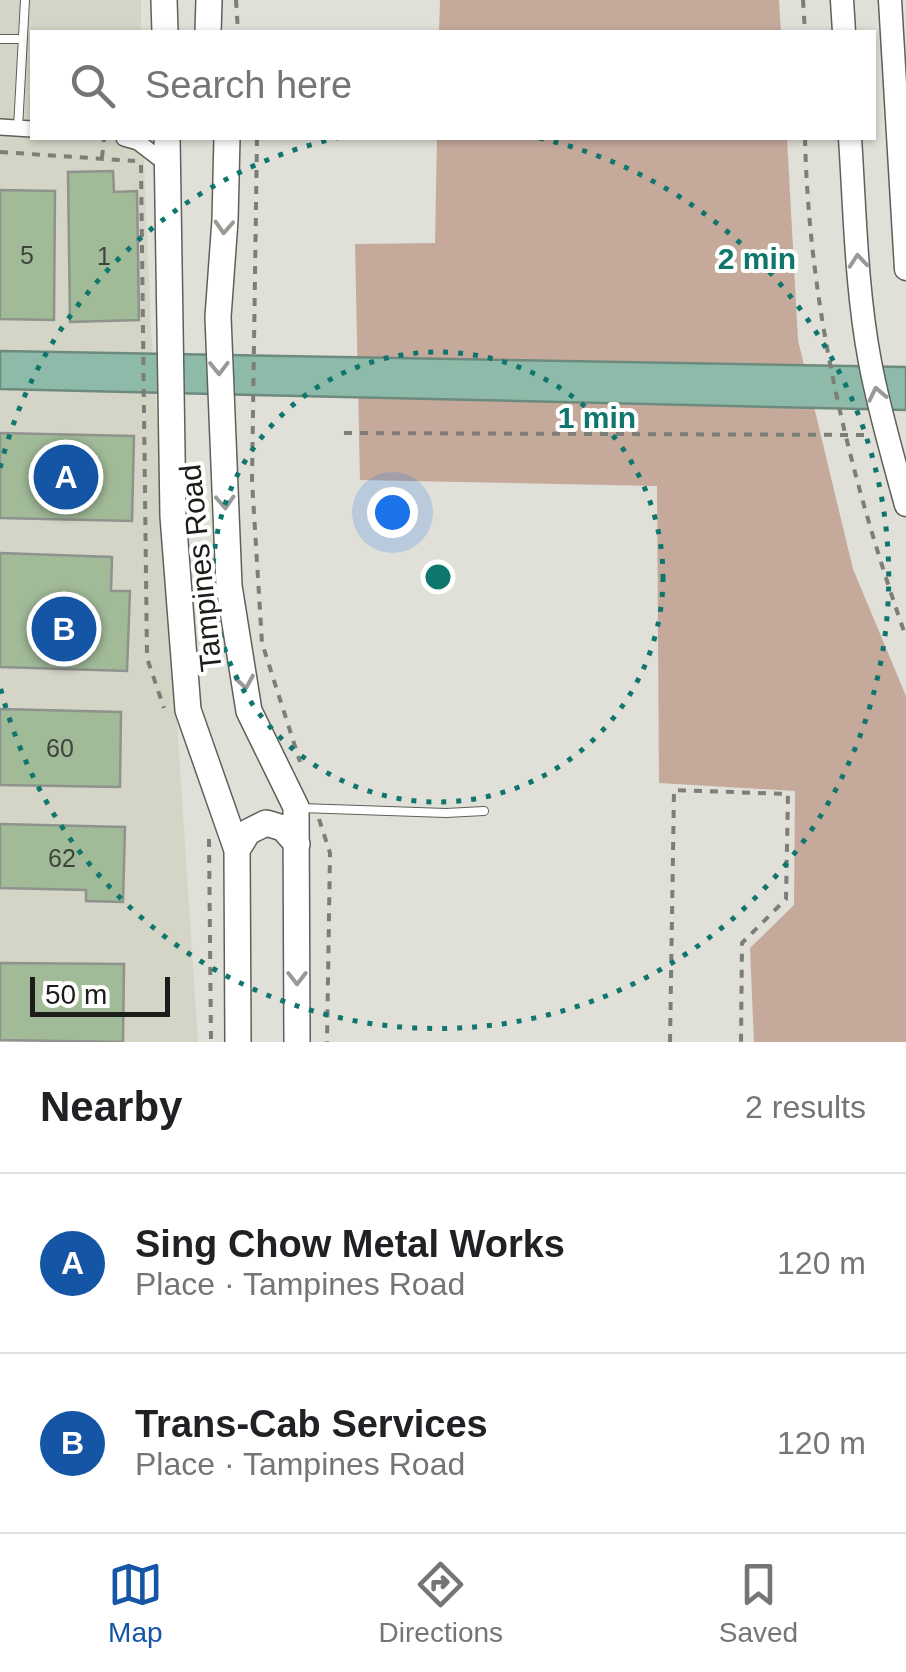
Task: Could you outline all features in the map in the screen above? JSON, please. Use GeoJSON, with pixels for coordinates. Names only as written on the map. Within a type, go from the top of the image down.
{"type":"FeatureCollection","features":[{"type":"Feature","properties":{"kind":"main road"},"geometry":{"type":"LineString","coordinates":[[164,0],[165,30]]}},
{"type":"Feature","properties":{"kind":"main road"},"geometry":{"type":"LineString","coordinates":[[208,30],[209,0]]}},
{"type":"Feature","properties":{"kind":"main road","name":"Tampines Road"},"geometry":{"type":"LineString","coordinates":[[167,140],[156,320],[171,417],[173,516],[188,710],[238,850],[238,1042]]}},
{"type":"Feature","properties":{"kind":"main road","name":"Tampines Road"},"geometry":{"type":"LineString","coordinates":[[227,140],[218,317],[229,586],[249,710],[306,808],[296,844],[297,1042]]}},
{"type":"Feature","properties":{"kind":"main road"},"geometry":{"type":"LineString","coordinates":[[238,850],[248,832],[266,822],[283,828],[296,844]]}},
{"type":"Feature","properties":{"kind":"street"},"geometry":{"type":"LineString","coordinates":[[842,0],[844,30]]}},
{"type":"Feature","properties":{"kind":"street"},"geometry":{"type":"LineString","coordinates":[[890,0],[906,269]]}},
{"type":"Feature","properties":{"kind":"street"},"geometry":{"type":"LineString","coordinates":[[0,127],[25,128]]}},
{"type":"Feature","properties":{"kind":"street"},"geometry":{"type":"LineString","coordinates":[[131,140],[168,165]]}},
{"type":"Feature","properties":{"kind":"street"},"geometry":{"type":"LineString","coordinates":[[850,140],[870,358],[885,432],[906,505]]}},
{"type":"Feature","properties":{"kind":"lane"},"geometry":{"type":"LineString","coordinates":[[25,0],[25,128]]}},
{"type":"Feature","properties":{"kind":"lane"},"geometry":{"type":"LineString","coordinates":[[0,39],[22,39]]}},
{"type":"Feature","properties":{"kind":"lane"},"geometry":{"type":"LineString","coordinates":[[306,808],[484,811]]}},
{"type":"Feature","properties":{"kind":"path"},"geometry":{"type":"LineString","coordinates":[[236,0],[238,30]]}},
{"type":"Feature","properties":{"kind":"path"},"geometry":{"type":"LineString","coordinates":[[804,0],[806,30]]}},
{"type":"Feature","properties":{"kind":"path"},"geometry":{"type":"LineString","coordinates":[[102,159],[104,140]]}},
{"type":"Feature","properties":{"kind":"path"},"geometry":{"type":"LineString","coordinates":[[257,140],[252,481],[262,643],[303,771]]}},
{"type":"Feature","properties":{"kind":"path"},"geometry":{"type":"LineString","coordinates":[[805,140],[814,276],[843,435],[879,560],[906,636]]}},
{"type":"Feature","properties":{"kind":"path"},"geometry":{"type":"LineString","coordinates":[[0,152],[141,162],[156,320],[144,416]]}},
{"type":"Feature","properties":{"kind":"path"},"geometry":{"type":"LineString","coordinates":[[344,432],[885,432]]}},
{"type":"Feature","properties":{"kind":"path"},"geometry":{"type":"LineString","coordinates":[[670,1042],[674,790],[788,794],[786,899],[742,943],[741,1042]]}},
{"type":"Feature","properties":{"kind":"path"},"geometry":{"type":"LineString","coordinates":[[306,808],[330,853],[326,1042]]}},
{"type":"Feature","properties":{"kind":"path"},"geometry":{"type":"LineString","coordinates":[[209,834],[211,1042]]}},
{"type":"Feature","properties":{"kind":"shaded area"},"geometry":{"type":"Polygon","coordinates":[[[0,0],[141,0],[141,30],[30,30],[30,140],[143,140],[151,327],[198,1042],[0,1042],[0,0]]]}},
{"type":"Feature","properties":{"kind":"shaded area"},"geometry":{"type":"Polygon","coordinates":[[[440,0],[779,0],[781,30],[439,30],[440,0]]]}},
{"type":"Feature","properties":{"kind":"shaded area"},"geometry":{"type":"Polygon","coordinates":[[[437,140],[787,140],[798,340],[853,569],[906,696],[906,1042],[754,1042],[750,948],[794,905],[795,791],[659,783],[657,486],[360,480],[355,244],[435,243],[437,140]]]}},
{"type":"Feature","properties":{"kind":"shaded area"},"geometry":{"type":"Polygon","coordinates":[[[0,351],[906,367],[906,410],[0,389],[0,351]]]}},
{"type":"Feature","properties":{"kind":"building"},"geometry":{"type":"Polygon","coordinates":[[[113,171],[114,192],[137,191],[139,320],[70,322],[68,172],[113,171]]]}},
{"type":"Feature","properties":{"kind":"building"},"geometry":{"type":"Polygon","coordinates":[[[0,190],[55,191],[54,320],[0,319],[0,190]]]}},
{"type":"Feature","properties":{"kind":"building"},"geometry":{"type":"Polygon","coordinates":[[[0,433],[134,436],[132,521],[0,518],[0,433]]]}},
{"type":"Feature","properties":{"kind":"building"},"geometry":{"type":"Polygon","coordinates":[[[0,553],[112,557],[111,591],[130,591],[127,671],[0,667],[0,553]]]}},
{"type":"Feature","properties":{"kind":"building"},"geometry":{"type":"Polygon","coordinates":[[[0,709],[121,712],[120,787],[0,785],[0,709]]]}},
{"type":"Feature","properties":{"kind":"building"},"geometry":{"type":"Polygon","coordinates":[[[0,824],[125,827],[123,902],[86,901],[86,890],[0,888],[0,824]]]}},
{"type":"Feature","properties":{"kind":"building"},"geometry":{"type":"Polygon","coordinates":[[[0,963],[124,964],[123,1042],[0,1040],[0,963]]]}},
{"type":"Feature","properties":{"kind":"place","name":"Sing Chow Metal Works"},"geometry":{"type":"Point","coordinates":[66,477]}},
{"type":"Feature","properties":{"kind":"place","name":"Trans-Cab Services"},"geometry":{"type":"Point","coordinates":[64,629]}}]}
